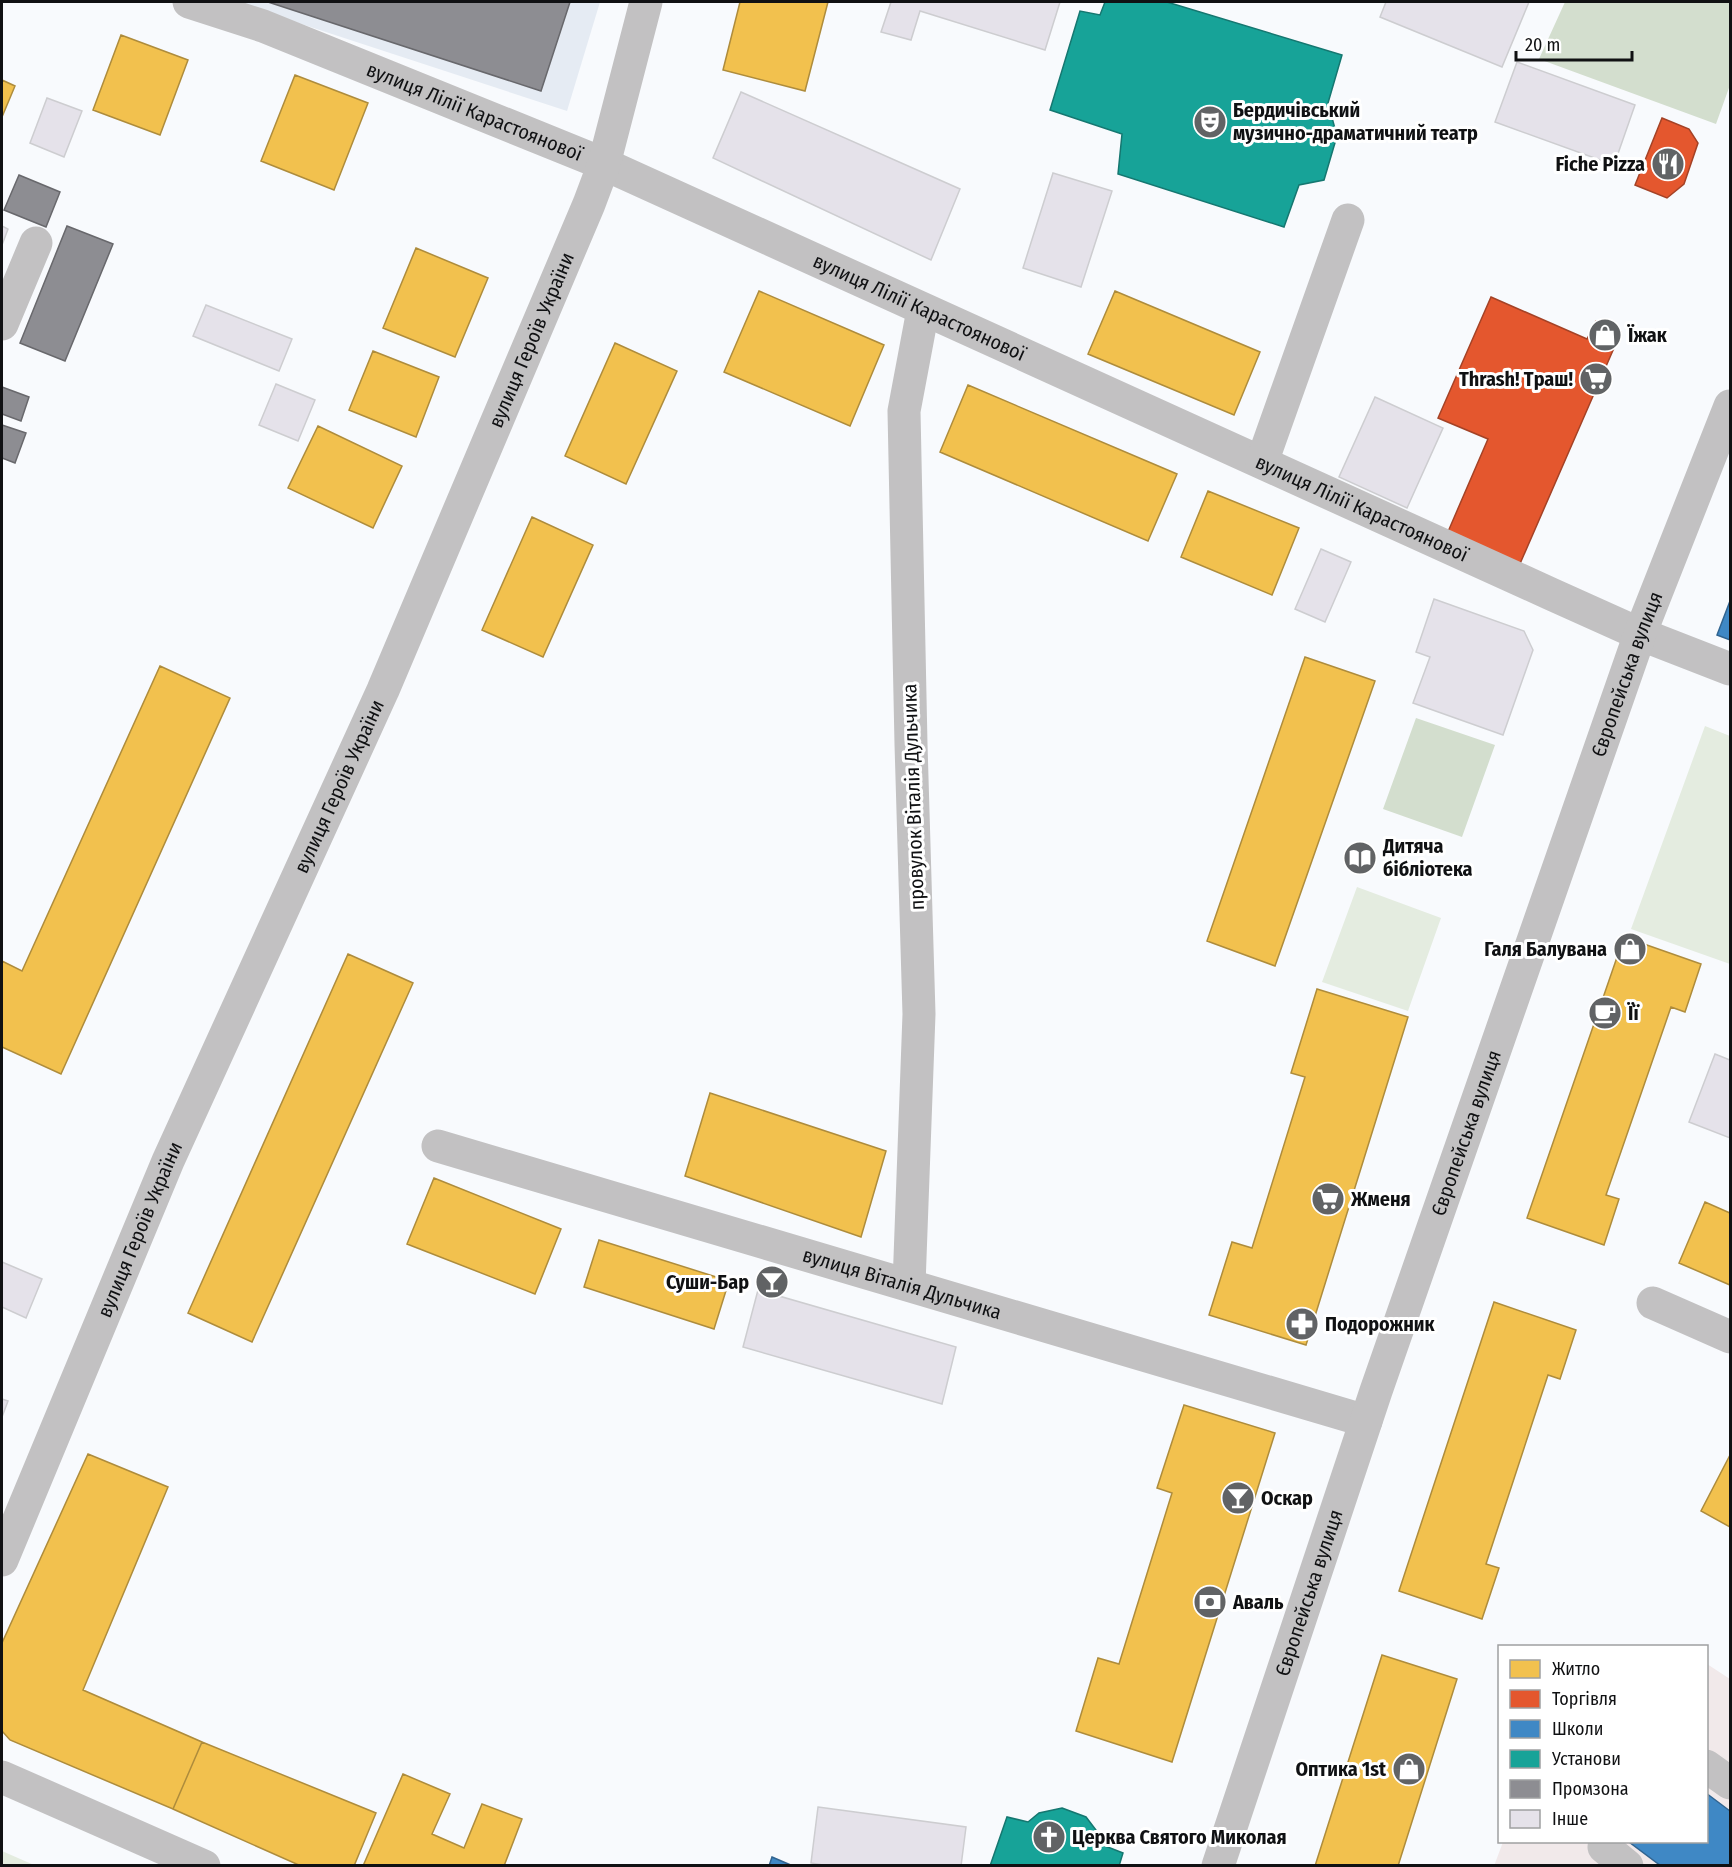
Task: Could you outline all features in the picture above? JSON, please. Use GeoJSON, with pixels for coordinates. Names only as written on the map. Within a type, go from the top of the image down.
{"type":"FeatureCollection","features":[{"type":"Feature","properties":{"kind":"street","name":"вулиця Лілії Карастоянової"},"geometry":{"type":"LineString","coordinates":[[189,2],[263,26],[604,164],[1641,634],[1731,669]]}},
{"type":"Feature","properties":{"kind":"street","name":"вулиця Героїв України"},"geometry":{"type":"LineString","coordinates":[[2,1560],[168,1161],[383,690],[604,164],[646,2]]}},
{"type":"Feature","properties":{"kind":"street"},"geometry":{"type":"LineString","coordinates":[[1262,462],[1348,220]]}},
{"type":"Feature","properties":{"kind":"street"},"geometry":{"type":"LineString","coordinates":[[2,324],[36,243]]}},
{"type":"Feature","properties":{"kind":"street","name":"провулок Віталія Дульчика"},"geometry":{"type":"LineString","coordinates":[[909,1285],[919,1014],[910,732],[904,411],[923,310]]}},
{"type":"Feature","properties":{"kind":"street","name":"Європейська вулиця"},"geometry":{"type":"LineString","coordinates":[[1218,1866],[1366,1421],[1641,634],[1731,406]]}},
{"type":"Feature","properties":{"kind":"street","name":"вулиця Віталія Дульчика"},"geometry":{"type":"LineString","coordinates":[[438,1146],[1366,1421]]}},
{"type":"Feature","properties":{"kind":"street"},"geometry":{"type":"LineString","coordinates":[[1653,1303],[1731,1337]]}},
{"type":"Feature","properties":{"kind":"street"},"geometry":{"type":"LineString","coordinates":[[1708,1767],[1731,1783]]}},
{"type":"Feature","properties":{"kind":"street"},"geometry":{"type":"LineString","coordinates":[[2,1777],[204,1866]]}},
{"type":"Feature","properties":{"kind":"street"},"geometry":{"type":"LineString","coordinates":[[1606,1843],[1604,1846],[1627,1866]]}},
{"type":"Feature","properties":{"kind":"shaded area"},"geometry":{"type":"Polygon","coordinates":[[[234,2],[600,2],[567,111],[234,2]]]}},
{"type":"Feature","properties":{"kind":"shaded area"},"geometry":{"type":"Polygon","coordinates":[[[1705,726],[1730,736],[1730,964],[1631,929],[1705,726]]]}},
{"type":"Feature","properties":{"kind":"shaded area"},"geometry":{"type":"Polygon","coordinates":[[[1357,887],[1441,918],[1408,1011],[1322,982],[1357,887]]]}},
{"type":"Feature","properties":{"kind":"shaded area"},"geometry":{"type":"Polygon","coordinates":[[[1708,1665],[1730,1679],[1730,1865],[1494,1866],[1503,1843],[1708,1843],[1708,1665]]]}},
{"type":"Feature","properties":{"kind":"shaded area"},"geometry":{"type":"Polygon","coordinates":[[[2,1851],[34,1865],[2,1865],[2,1851]]]}},
{"type":"Feature","properties":{"kind":"green space"},"geometry":{"type":"Polygon","coordinates":[[[1565,2],[1730,2],[1730,85],[1716,124],[1539,59],[1565,2]]]}},
{"type":"Feature","properties":{"kind":"green space"},"geometry":{"type":"Polygon","coordinates":[[[1416,718],[1495,745],[1462,837],[1383,809],[1416,718]]]}},
{"type":"Feature","properties":{"kind":"building: Житло"},"geometry":{"type":"Polygon","coordinates":[[[740,2],[828,2],[805,91],[723,70],[740,2]]]}},
{"type":"Feature","properties":{"kind":"building: Житло"},"geometry":{"type":"Polygon","coordinates":[[[121,35],[188,60],[160,135],[93,110],[121,35]]]}},
{"type":"Feature","properties":{"kind":"building: Житло"},"geometry":{"type":"Polygon","coordinates":[[[295,75],[368,103],[334,190],[261,161],[295,75]]]}},
{"type":"Feature","properties":{"kind":"building: Житло"},"geometry":{"type":"Polygon","coordinates":[[[2,80],[15,86],[2,117],[2,80]]]}},
{"type":"Feature","properties":{"kind":"building: Житло"},"geometry":{"type":"Polygon","coordinates":[[[416,248],[488,278],[455,357],[383,328],[416,248]]]}},
{"type":"Feature","properties":{"kind":"building: Житло"},"geometry":{"type":"Polygon","coordinates":[[[759,291],[884,345],[850,426],[724,372],[759,291]]]}},
{"type":"Feature","properties":{"kind":"building: Житло"},"geometry":{"type":"Polygon","coordinates":[[[1115,291],[1260,352],[1234,415],[1088,354],[1115,291]]]}},
{"type":"Feature","properties":{"kind":"building: Житло"},"geometry":{"type":"Polygon","coordinates":[[[615,343],[677,371],[626,484],[565,456],[615,343]]]}},
{"type":"Feature","properties":{"kind":"building: Житло"},"geometry":{"type":"Polygon","coordinates":[[[373,351],[439,377],[416,437],[349,410],[373,351]]]}},
{"type":"Feature","properties":{"kind":"building: Житло"},"geometry":{"type":"Polygon","coordinates":[[[968,385],[1177,474],[1148,541],[940,452],[968,385]]]}},
{"type":"Feature","properties":{"kind":"building: Житло"},"geometry":{"type":"Polygon","coordinates":[[[318,426],[402,466],[373,528],[288,488],[318,426]]]}},
{"type":"Feature","properties":{"kind":"building: Житло"},"geometry":{"type":"Polygon","coordinates":[[[1208,491],[1299,528],[1272,595],[1181,557],[1208,491]]]}},
{"type":"Feature","properties":{"kind":"building: Житло"},"geometry":{"type":"Polygon","coordinates":[[[532,517],[593,545],[543,657],[482,630],[532,517]]]}},
{"type":"Feature","properties":{"kind":"building: Житло"},"geometry":{"type":"Polygon","coordinates":[[[1305,657],[1375,681],[1275,966],[1207,941],[1305,657]]]}},
{"type":"Feature","properties":{"kind":"building: Житло"},"geometry":{"type":"Polygon","coordinates":[[[160,666],[230,698],[61,1074],[2,1047],[2,961],[22,971],[160,666]]]}},
{"type":"Feature","properties":{"kind":"building: Житло"},"geometry":{"type":"Polygon","coordinates":[[[1624,937],[1701,964],[1685,1012],[1671,1007],[1606,1195],[1619,1199],[1604,1245],[1527,1218],[1624,937]]]}},
{"type":"Feature","properties":{"kind":"building: Житло"},"geometry":{"type":"Polygon","coordinates":[[[348,954],[413,983],[252,1342],[188,1313],[348,954]]]}},
{"type":"Feature","properties":{"kind":"building: Житло"},"geometry":{"type":"Polygon","coordinates":[[[1317,989],[1408,1017],[1306,1345],[1209,1315],[1232,1242],[1252,1248],[1305,1077],[1291,1073],[1317,989]]]}},
{"type":"Feature","properties":{"kind":"building: Житло"},"geometry":{"type":"Polygon","coordinates":[[[710,1093],[886,1151],[861,1237],[685,1176],[710,1093]]]}},
{"type":"Feature","properties":{"kind":"building: Житло"},"geometry":{"type":"Polygon","coordinates":[[[434,1178],[561,1229],[535,1294],[407,1244],[434,1178]]]}},
{"type":"Feature","properties":{"kind":"building: Житло"},"geometry":{"type":"Polygon","coordinates":[[[1705,1202],[1730,1213],[1730,1285],[1679,1263],[1705,1202]]]}},
{"type":"Feature","properties":{"kind":"building: Житло"},"geometry":{"type":"Polygon","coordinates":[[[599,1240],[729,1281],[714,1329],[584,1287],[599,1240]]]}},
{"type":"Feature","properties":{"kind":"building: Житло"},"geometry":{"type":"Polygon","coordinates":[[[1494,1302],[1576,1330],[1560,1379],[1548,1375],[1486,1564],[1499,1568],[1482,1619],[1399,1591],[1494,1302]]]}},
{"type":"Feature","properties":{"kind":"building: Житло"},"geometry":{"type":"Polygon","coordinates":[[[1184,1405],[1275,1433],[1172,1762],[1076,1731],[1098,1658],[1119,1664],[1172,1493],[1157,1488],[1184,1405]]]}},
{"type":"Feature","properties":{"kind":"building: Житло"},"geometry":{"type":"Polygon","coordinates":[[[88,1454],[168,1487],[83,1690],[202,1742],[173,1809],[10,1740],[2,1731],[2,1643],[88,1454]]]}},
{"type":"Feature","properties":{"kind":"building: Житло"},"geometry":{"type":"Polygon","coordinates":[[[1730,1455],[1730,1527],[1701,1511],[1730,1455]]]}},
{"type":"Feature","properties":{"kind":"building: Житло"},"geometry":{"type":"Polygon","coordinates":[[[1382,1655],[1457,1679],[1398,1866],[1315,1866],[1382,1655]]]}},
{"type":"Feature","properties":{"kind":"building: Житло"},"geometry":{"type":"Polygon","coordinates":[[[202,1742],[376,1813],[354,1866],[301,1866],[173,1809],[202,1742]]]}},
{"type":"Feature","properties":{"kind":"building: Житло"},"geometry":{"type":"Polygon","coordinates":[[[403,1774],[450,1794],[432,1834],[464,1848],[482,1804],[522,1819],[504,1866],[363,1866],[403,1774]]]}},
{"type":"Feature","properties":{"kind":"building: Торгівля","name":"Fiche Pizza"},"geometry":{"type":"Polygon","coordinates":[[[1662,118],[1689,129],[1698,143],[1684,184],[1667,198],[1635,185],[1662,118]]]}},
{"type":"Feature","properties":{"kind":"building: Торгівля"},"geometry":{"type":"Polygon","coordinates":[[[1491,297],[1587,339],[1596,321],[1621,332],[1519,566],[1447,534],[1488,439],[1438,418],[1491,297]]]}},
{"type":"Feature","properties":{"kind":"building: Школи"},"geometry":{"type":"Polygon","coordinates":[[[1730,601],[1730,640],[1717,635],[1730,601]]]}},
{"type":"Feature","properties":{"kind":"building: Школи"},"geometry":{"type":"Polygon","coordinates":[[[1708,1794],[1730,1811],[1730,1866],[1661,1866],[1630,1843],[1708,1843],[1708,1794]]]}},
{"type":"Feature","properties":{"kind":"building: Школи"},"geometry":{"type":"Polygon","coordinates":[[[772,1857],[793,1866],[769,1866],[772,1857]]]}},
{"type":"Feature","properties":{"kind":"building: Установи","name":"Бердичівський музично-драматичний театр"},"geometry":{"type":"Polygon","coordinates":[[[1105,2],[1167,2],[1342,55],[1328,103],[1337,136],[1324,180],[1299,185],[1284,227],[1118,174],[1122,134],[1050,110],[1080,11],[1100,15],[1105,2]]]}},
{"type":"Feature","properties":{"kind":"building: Установи","name":"Церква Святого Миколая"},"geometry":{"type":"Polygon","coordinates":[[[1062,1808],[1086,1817],[1096,1830],[1100,1844],[1123,1853],[1119,1866],[990,1866],[1007,1817],[1028,1822],[1039,1813],[1062,1808]]]}},
{"type":"Feature","properties":{"kind":"building: Промзона"},"geometry":{"type":"Polygon","coordinates":[[[268,2],[570,2],[541,91],[268,2]]]}},
{"type":"Feature","properties":{"kind":"building: Промзона"},"geometry":{"type":"Polygon","coordinates":[[[19,175],[60,192],[46,227],[4,210],[19,175]]]}},
{"type":"Feature","properties":{"kind":"building: Промзона"},"geometry":{"type":"Polygon","coordinates":[[[67,226],[113,244],[65,361],[20,343],[67,226]]]}},
{"type":"Feature","properties":{"kind":"building: Промзона"},"geometry":{"type":"Polygon","coordinates":[[[2,387],[29,397],[21,421],[2,414],[2,387]]]}},
{"type":"Feature","properties":{"kind":"building: Промзона"},"geometry":{"type":"Polygon","coordinates":[[[2,425],[26,433],[15,463],[2,458],[2,425]]]}},
{"type":"Feature","properties":{"kind":"building: Інше"},"geometry":{"type":"Polygon","coordinates":[[[891,2],[1060,2],[1045,50],[920,11],[911,40],[881,32],[891,2]]]}},
{"type":"Feature","properties":{"kind":"building: Інше"},"geometry":{"type":"Polygon","coordinates":[[[1386,2],[1529,2],[1502,67],[1380,17],[1386,2]]]}},
{"type":"Feature","properties":{"kind":"building: Інше"},"geometry":{"type":"Polygon","coordinates":[[[1517,62],[1635,105],[1614,165],[1495,122],[1517,62]]]}},
{"type":"Feature","properties":{"kind":"building: Інше"},"geometry":{"type":"Polygon","coordinates":[[[741,92],[960,189],[931,260],[713,158],[741,92]]]}},
{"type":"Feature","properties":{"kind":"building: Інше"},"geometry":{"type":"Polygon","coordinates":[[[47,98],[82,111],[64,157],[30,143],[47,98]]]}},
{"type":"Feature","properties":{"kind":"building: Інше"},"geometry":{"type":"Polygon","coordinates":[[[1053,173],[1112,191],[1081,287],[1023,268],[1053,173]]]}},
{"type":"Feature","properties":{"kind":"building: Інше"},"geometry":{"type":"Polygon","coordinates":[[[2,226],[8,229],[2,245],[2,226]]]}},
{"type":"Feature","properties":{"kind":"building: Інше"},"geometry":{"type":"Polygon","coordinates":[[[206,305],[292,339],[279,371],[193,336],[206,305]]]}},
{"type":"Feature","properties":{"kind":"building: Інше"},"geometry":{"type":"Polygon","coordinates":[[[276,384],[315,400],[298,441],[259,425],[276,384]]]}},
{"type":"Feature","properties":{"kind":"building: Інше"},"geometry":{"type":"Polygon","coordinates":[[[1375,397],[1443,428],[1407,508],[1339,477],[1375,397]]]}},
{"type":"Feature","properties":{"kind":"building: Інше"},"geometry":{"type":"Polygon","coordinates":[[[1321,549],[1351,562],[1325,622],[1295,609],[1321,549]]]}},
{"type":"Feature","properties":{"kind":"building: Інше"},"geometry":{"type":"Polygon","coordinates":[[[1434,599],[1524,631],[1533,650],[1503,735],[1413,703],[1430,657],[1416,652],[1434,599]]]}},
{"type":"Feature","properties":{"kind":"building: Інше"},"geometry":{"type":"Polygon","coordinates":[[[1715,1054],[1730,1060],[1730,1138],[1689,1122],[1715,1054]]]}},
{"type":"Feature","properties":{"kind":"building: Інше"},"geometry":{"type":"Polygon","coordinates":[[[2,1262],[42,1279],[26,1318],[2,1307],[2,1262]]]}},
{"type":"Feature","properties":{"kind":"building: Інше"},"geometry":{"type":"Polygon","coordinates":[[[758,1290],[956,1347],[942,1404],[743,1347],[758,1290]]]}},
{"type":"Feature","properties":{"kind":"building: Інше"},"geometry":{"type":"Polygon","coordinates":[[[2,1399],[8,1401],[2,1417],[2,1399]]]}},
{"type":"Feature","properties":{"kind":"building: Інше"},"geometry":{"type":"Polygon","coordinates":[[[818,1807],[966,1827],[961,1866],[829,1866],[811,1863],[818,1807]]]}},
{"type":"Feature","properties":{"kind":"place","name":"Бердичівський музично-драматичний театр"},"geometry":{"type":"Point","coordinates":[1210,122]}},
{"type":"Feature","properties":{"kind":"place","name":"Fiche Pizza"},"geometry":{"type":"Point","coordinates":[1668,164]}},
{"type":"Feature","properties":{"kind":"place","name":"Їжак"},"geometry":{"type":"Point","coordinates":[1605,335]}},
{"type":"Feature","properties":{"kind":"place","name":"Thrash! Траш!"},"geometry":{"type":"Point","coordinates":[1596,379]}},
{"type":"Feature","properties":{"kind":"place","name":"Дитяча бібліотека"},"geometry":{"type":"Point","coordinates":[1360,858]}},
{"type":"Feature","properties":{"kind":"place","name":"Галя Балувана"},"geometry":{"type":"Point","coordinates":[1630,949]}},
{"type":"Feature","properties":{"kind":"place","name":"Її"},"geometry":{"type":"Point","coordinates":[1605,1013]}},
{"type":"Feature","properties":{"kind":"place","name":"Жменя"},"geometry":{"type":"Point","coordinates":[1328,1199]}},
{"type":"Feature","properties":{"kind":"place","name":"Суши-Бар"},"geometry":{"type":"Point","coordinates":[772,1282]}},
{"type":"Feature","properties":{"kind":"place","name":"Подорожник"},"geometry":{"type":"Point","coordinates":[1302,1324]}},
{"type":"Feature","properties":{"kind":"place","name":"Оскар"},"geometry":{"type":"Point","coordinates":[1238,1498]}},
{"type":"Feature","properties":{"kind":"place","name":"Аваль"},"geometry":{"type":"Point","coordinates":[1210,1602]}},
{"type":"Feature","properties":{"kind":"place","name":"Оптика 1st"},"geometry":{"type":"Point","coordinates":[1409,1769]}},
{"type":"Feature","properties":{"kind":"place","name":"Церква Святого Миколая"},"geometry":{"type":"Point","coordinates":[1049,1837]}}]}
